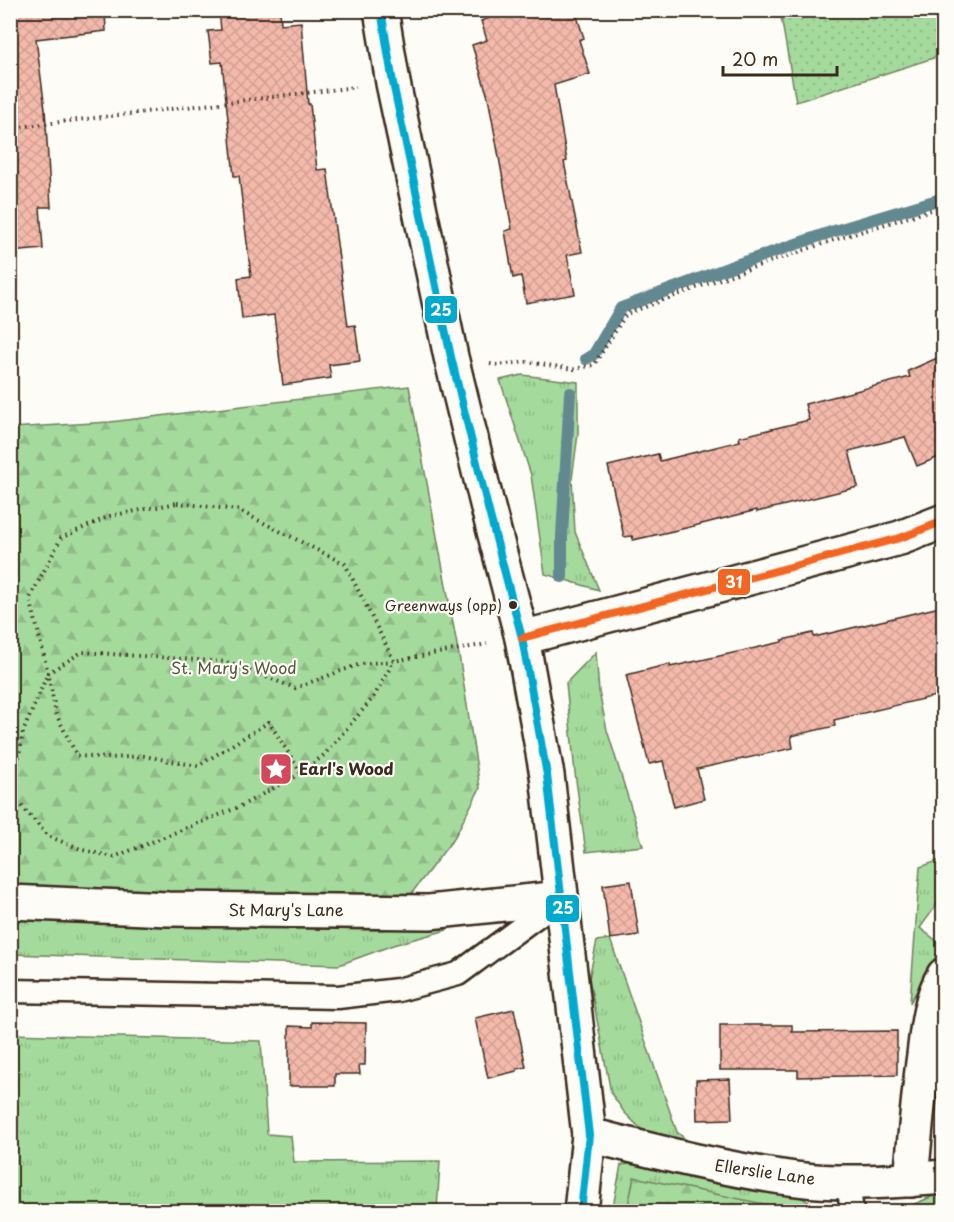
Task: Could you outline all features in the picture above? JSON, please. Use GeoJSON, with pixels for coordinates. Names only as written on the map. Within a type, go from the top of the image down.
{"type":"FeatureCollection","features":[{"type":"Feature","properties":{"kind":"street"},"geometry":{"type":"LineString","coordinates":[[381,10],[393,83],[451,357],[522,638],[547,775],[590,1135],[581,1212]]}},
{"type":"Feature","properties":{"kind":"street"},"geometry":{"type":"LineString","coordinates":[[522,638],[900,538],[944,520]]}},
{"type":"Feature","properties":{"kind":"street","name":"St Mary's Lane"},"geometry":{"type":"LineString","coordinates":[[10,902],[168,909],[429,912],[561,898]]}},
{"type":"Feature","properties":{"kind":"street"},"geometry":{"type":"LineString","coordinates":[[911,1180],[927,1028],[938,985],[944,975]]}},
{"type":"Feature","properties":{"kind":"street","name":"Ellerslie Lane"},"geometry":{"type":"LineString","coordinates":[[590,1135],[696,1162],[797,1179],[850,1197],[911,1180],[944,1177]]}},
{"type":"Feature","properties":{"kind":"lane"},"geometry":{"type":"LineString","coordinates":[[10,991],[338,997],[398,990],[458,974],[561,898]]}},
{"type":"Feature","properties":{"kind":"path"},"geometry":{"type":"LineString","coordinates":[[10,128],[393,83]]}},
{"type":"Feature","properties":{"kind":"path"},"geometry":{"type":"LineString","coordinates":[[451,357],[496,366],[527,362],[574,369],[594,365],[626,314],[834,240],[944,206]]}},
{"type":"Feature","properties":{"kind":"path"},"geometry":{"type":"LineString","coordinates":[[301,773],[269,722],[198,766],[144,756],[111,758],[77,756],[56,714],[30,598],[61,538],[111,516],[177,503],[238,510],[345,564],[394,661]]}},
{"type":"Feature","properties":{"kind":"path"},"geometry":{"type":"LineString","coordinates":[[394,661],[373,698],[324,755],[301,773],[239,807],[114,857],[83,850],[48,836],[12,795],[23,732],[48,673],[82,652],[226,662],[295,688],[360,664],[394,661],[522,638]]}},
{"type":"Feature","properties":{"kind":"green space"},"geometry":{"type":"Polygon","coordinates":[[[780,11],[943,11],[943,55],[796,102],[780,11]]]}},
{"type":"Feature","properties":{"kind":"green space"},"geometry":{"type":"Polygon","coordinates":[[[522,375],[578,382],[578,434],[572,479],[575,532],[599,590],[545,574],[531,475],[500,380],[522,375]]]}},
{"type":"Feature","properties":{"kind":"green space","name":"St. Mary's Wood"},"geometry":{"type":"Polygon","coordinates":[[[409,386],[460,661],[480,788],[454,838],[411,894],[171,892],[11,887],[11,428],[110,422],[409,386]]]}},
{"type":"Feature","properties":{"kind":"green space"},"geometry":{"type":"Polygon","coordinates":[[[596,652],[599,692],[607,730],[643,846],[586,852],[566,683],[596,652]]]}},
{"type":"Feature","properties":{"kind":"green space"},"geometry":{"type":"Polygon","coordinates":[[[943,859],[943,896],[920,928],[942,945],[910,1003],[920,867],[943,859]]]}},
{"type":"Feature","properties":{"kind":"green space"},"geometry":{"type":"Polygon","coordinates":[[[10,918],[168,926],[380,930],[420,925],[447,930],[393,945],[339,965],[11,954],[10,918]]]}},
{"type":"Feature","properties":{"kind":"green space"},"geometry":{"type":"Polygon","coordinates":[[[610,939],[677,1132],[690,1143],[644,1132],[624,1112],[611,1093],[589,978],[597,941],[610,939]]]}},
{"type":"Feature","properties":{"kind":"green space"},"geometry":{"type":"Polygon","coordinates":[[[11,1034],[261,1041],[267,1134],[291,1136],[294,1162],[440,1161],[437,1211],[11,1211],[11,1034]]]}},
{"type":"Feature","properties":{"kind":"green space"},"geometry":{"type":"Polygon","coordinates":[[[637,1163],[796,1194],[823,1211],[612,1212],[621,1165],[637,1163]]]}},
{"type":"Feature","properties":{"kind":"green space"},"geometry":{"type":"Polygon","coordinates":[[[634,1177],[773,1206],[771,1212],[627,1211],[634,1177]]]}},
{"type":"Feature","properties":{"kind":"green space"},"geometry":{"type":"Polygon","coordinates":[[[943,1192],[943,1211],[898,1211],[943,1192]]]}},
{"type":"Feature","properties":{"kind":"building"},"geometry":{"type":"Polygon","coordinates":[[[10,10],[105,10],[106,31],[36,39],[45,109],[51,207],[40,207],[43,249],[10,252],[10,10]]]}},
{"type":"Feature","properties":{"kind":"building"},"geometry":{"type":"Polygon","coordinates":[[[219,10],[280,10],[281,24],[301,22],[308,104],[310,104],[317,170],[327,169],[348,326],[355,325],[360,361],[329,365],[331,378],[283,385],[274,315],[242,319],[238,278],[251,276],[239,176],[234,176],[222,62],[212,63],[208,31],[221,30],[219,10]]]}},
{"type":"Feature","properties":{"kind":"building"},"geometry":{"type":"Polygon","coordinates":[[[512,10],[575,10],[584,38],[579,40],[590,74],[554,85],[567,161],[564,162],[582,252],[567,255],[575,294],[526,303],[521,276],[513,278],[505,231],[512,229],[488,97],[472,45],[487,40],[481,21],[512,10]]]}},
{"type":"Feature","properties":{"kind":"building"},"geometry":{"type":"Polygon","coordinates":[[[944,355],[944,455],[917,466],[905,437],[849,451],[858,487],[633,540],[632,536],[624,537],[608,466],[658,454],[660,461],[740,441],[739,437],[809,420],[805,404],[910,377],[908,371],[944,355]]]}},
{"type":"Feature","properties":{"kind":"building"},"geometry":{"type":"Polygon","coordinates":[[[944,606],[944,694],[834,720],[835,726],[791,736],[793,748],[697,769],[704,799],[674,807],[663,761],[649,764],[626,675],[782,642],[782,640],[813,633],[814,637],[944,606]]]}},
{"type":"Feature","properties":{"kind":"building"},"geometry":{"type":"Polygon","coordinates":[[[631,881],[639,935],[610,939],[603,885],[631,881]]]}},
{"type":"Feature","properties":{"kind":"building"},"geometry":{"type":"Polygon","coordinates":[[[514,1009],[526,1067],[488,1078],[475,1018],[514,1009]]]}},
{"type":"Feature","properties":{"kind":"building"},"geometry":{"type":"Polygon","coordinates":[[[312,1022],[366,1023],[365,1065],[359,1065],[360,1074],[335,1074],[335,1086],[289,1086],[289,1026],[312,1027],[312,1022]]]}},
{"type":"Feature","properties":{"kind":"building"},"geometry":{"type":"Polygon","coordinates":[[[720,1025],[792,1025],[792,1032],[897,1031],[897,1075],[798,1077],[798,1070],[720,1070],[720,1025]]]}},
{"type":"Feature","properties":{"kind":"building"},"geometry":{"type":"Polygon","coordinates":[[[730,1079],[732,1119],[697,1120],[696,1080],[730,1079]]]}},
{"type":"Feature","properties":{"kind":"waterway"},"geometry":{"type":"LineString","coordinates":[[586,359],[594,354],[621,308],[831,232],[944,198]]}},
{"type":"Feature","properties":{"kind":"waterway"},"geometry":{"type":"LineString","coordinates":[[562,577],[570,393]]}},
{"type":"Feature","properties":{"kind":"transit line","name":"25"},"geometry":{"type":"LineString","coordinates":[[381,10],[393,83],[451,357],[522,638],[547,775],[589,1135],[581,1212]]}},
{"type":"Feature","properties":{"kind":"transit line","name":"31"},"geometry":{"type":"LineString","coordinates":[[522,638],[900,538],[944,521]]}},
{"type":"Feature","properties":{"kind":"place","name":"Greenways (opp)"},"geometry":{"type":"Point","coordinates":[513,605]}},
{"type":"Feature","properties":{"kind":"place","name":"Earl's Wood"},"geometry":{"type":"Point","coordinates":[276,769]}}]}
